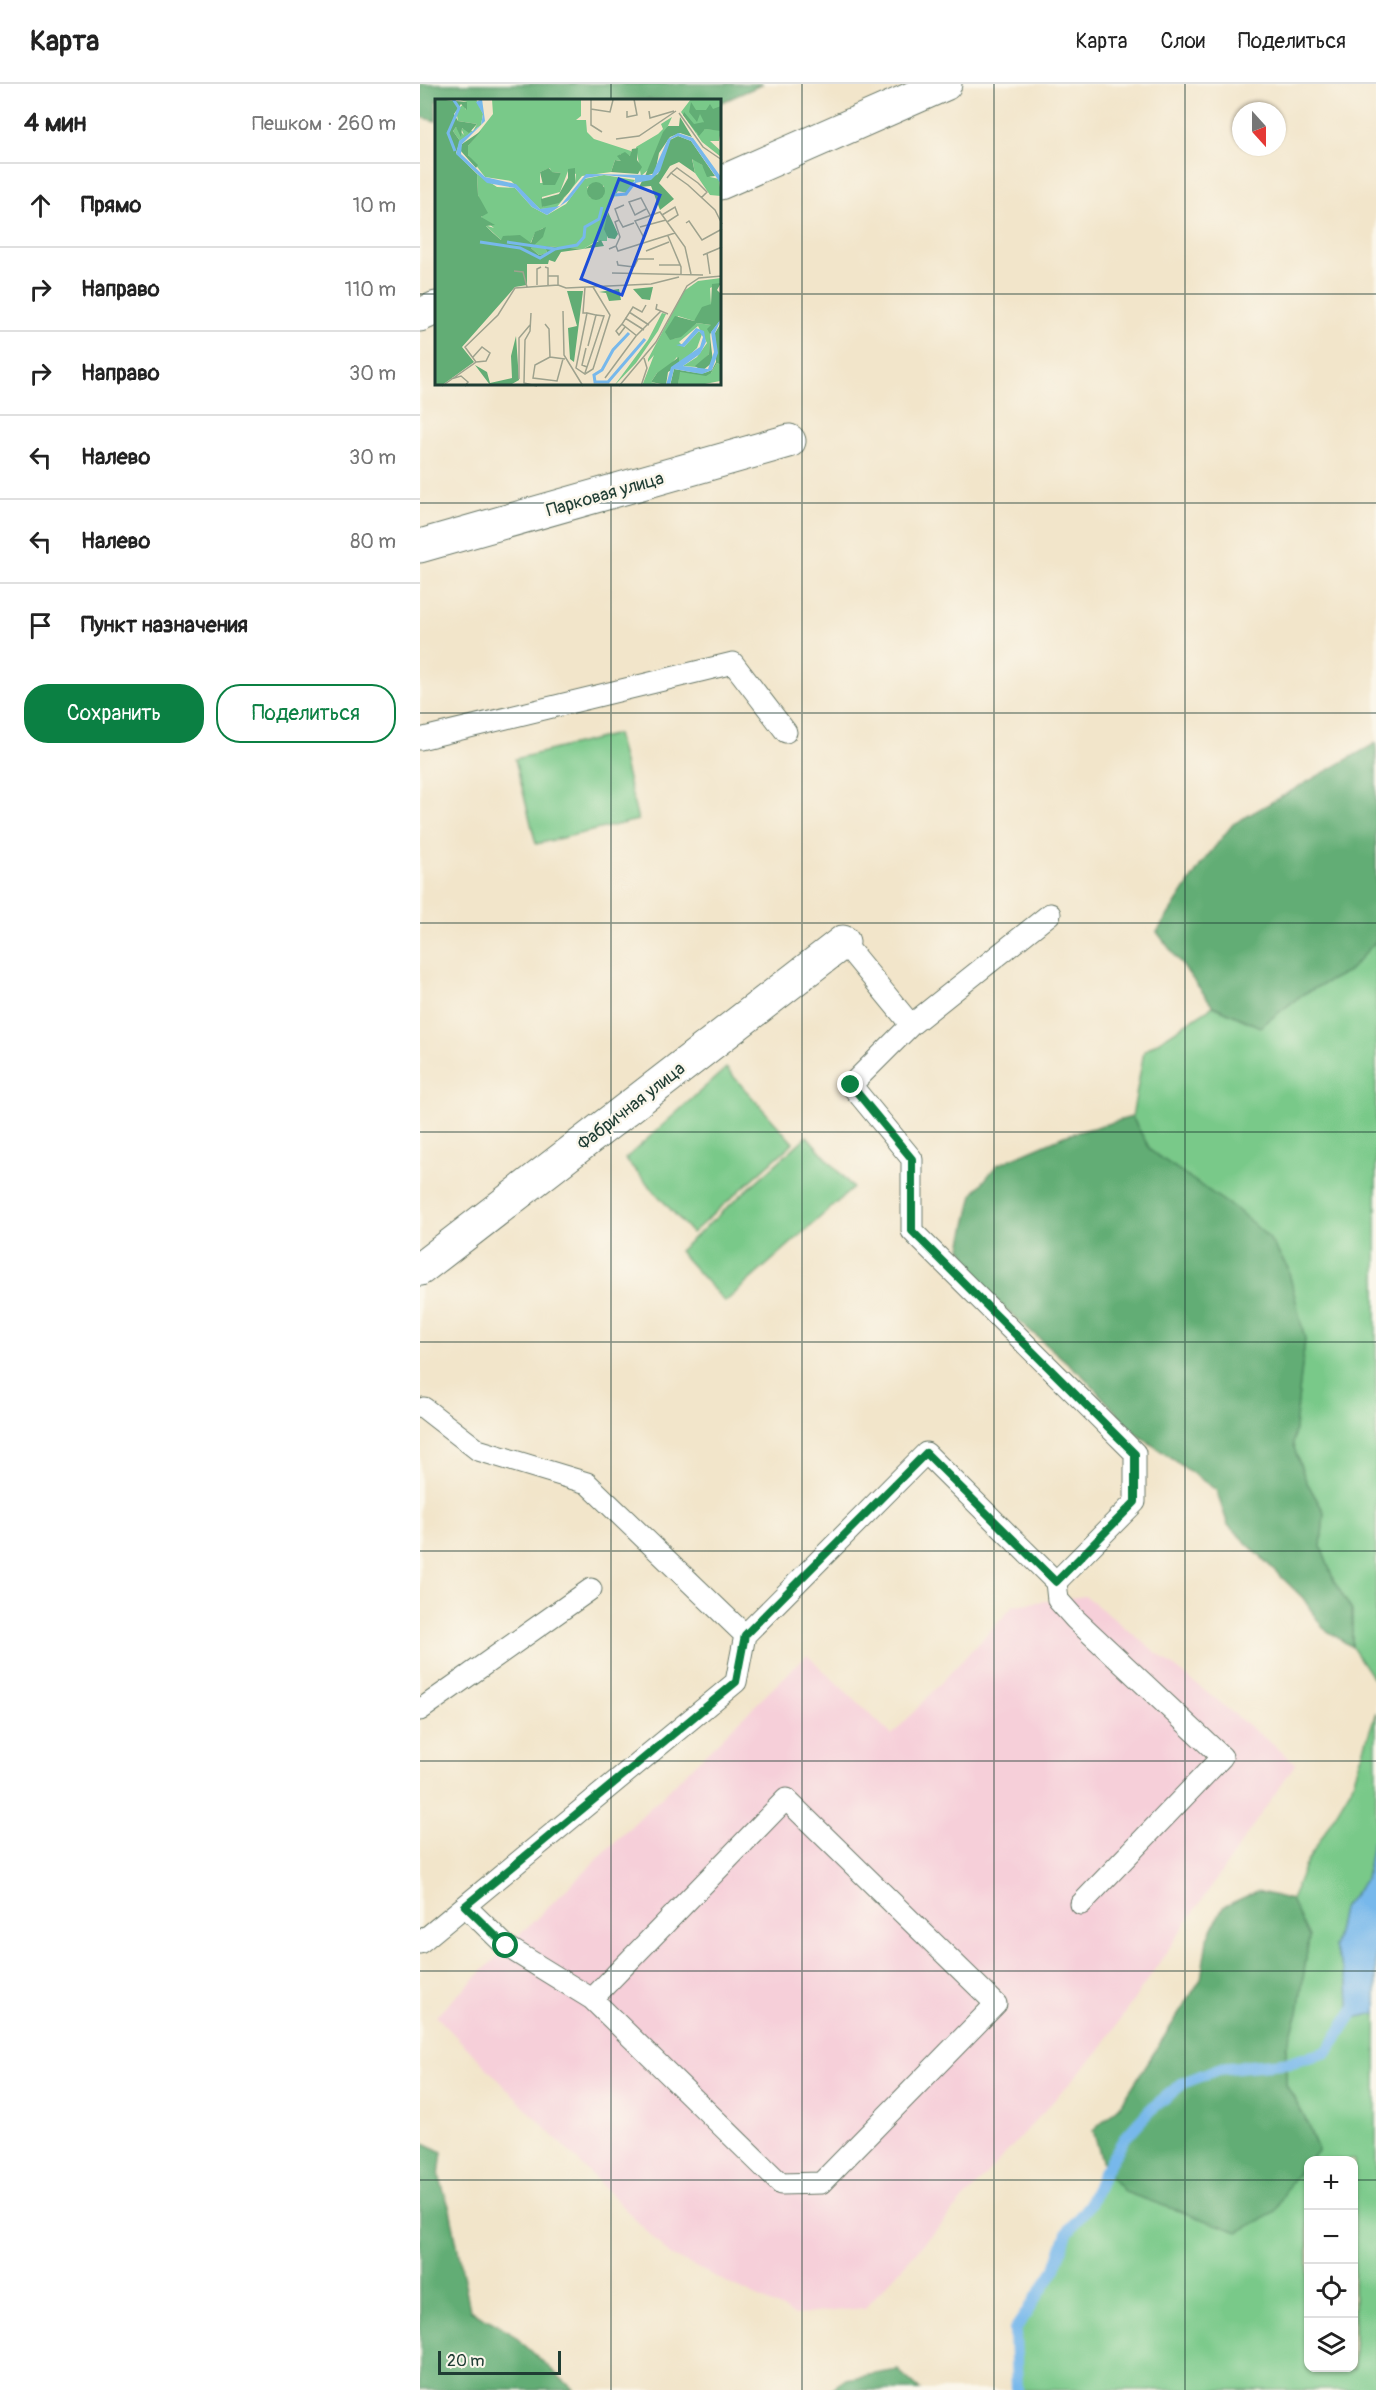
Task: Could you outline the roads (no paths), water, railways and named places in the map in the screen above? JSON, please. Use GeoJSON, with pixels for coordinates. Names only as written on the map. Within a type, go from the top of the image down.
{"type":"FeatureCollection","features":[{"type":"Feature","properties":{"kind":"street"},"geometry":{"type":"LineString","coordinates":[[722,182],[945,84]]}},
{"type":"Feature","properties":{"kind":"street"},"geometry":{"type":"LineString","coordinates":[[420,315],[435,308]]}},
{"type":"Feature","properties":{"kind":"street","name":"Парковая улица"},"geometry":{"type":"LineString","coordinates":[[420,546],[789,441]]}},
{"type":"Feature","properties":{"kind":"street","name":"Фабричная улица"},"geometry":{"type":"LineString","coordinates":[[420,1269],[843,942]]}},
{"type":"Feature","properties":{"kind":"lane"},"geometry":{"type":"LineString","coordinates":[[420,739],[734,663],[786,732]]}},
{"type":"Feature","properties":{"kind":"lane"},"geometry":{"type":"LineString","coordinates":[[1050,914],[911,1025],[851,1085],[912,1159],[912,1231],[1135,1454],[1135,1502],[1056,1582]]}},
{"type":"Feature","properties":{"kind":"lane"},"geometry":{"type":"LineString","coordinates":[[843,942],[911,1025]]}},
{"type":"Feature","properties":{"kind":"lane"},"geometry":{"type":"LineString","coordinates":[[424,1408],[478,1450],[587,1483],[745,1635]]}},
{"type":"Feature","properties":{"kind":"lane"},"geometry":{"type":"LineString","coordinates":[[420,1944],[736,1682],[745,1635],[926,1453],[1056,1582],[1058,1600],[1075,1619],[1222,1756],[1081,1904]]}},
{"type":"Feature","properties":{"kind":"lane"},"geometry":{"type":"LineString","coordinates":[[420,1710],[591,1589]]}},
{"type":"Feature","properties":{"kind":"lane"},"geometry":{"type":"LineString","coordinates":[[465,1906],[506,1946],[592,1999],[782,2184],[821,2183],[996,2004],[786,1799],[592,1999]]}},
{"type":"Feature","properties":{"kind":"water"},"geometry":{"type":"Polygon","coordinates":[[[1376,1837],[1376,2013],[1350,2019],[1348,1983],[1334,1947],[1342,1909],[1366,1879],[1372,1843],[1376,1837]]]}},
{"type":"Feature","properties":{"kind":"waterway"},"geometry":{"type":"LineString","coordinates":[[1017,2390],[1015,2330],[1055,2269],[1067,2233],[1090,2204],[1105,2170],[1125,2138],[1150,2110],[1183,2083],[1218,2069],[1292,2062],[1327,2052],[1358,2004]]}}]}
